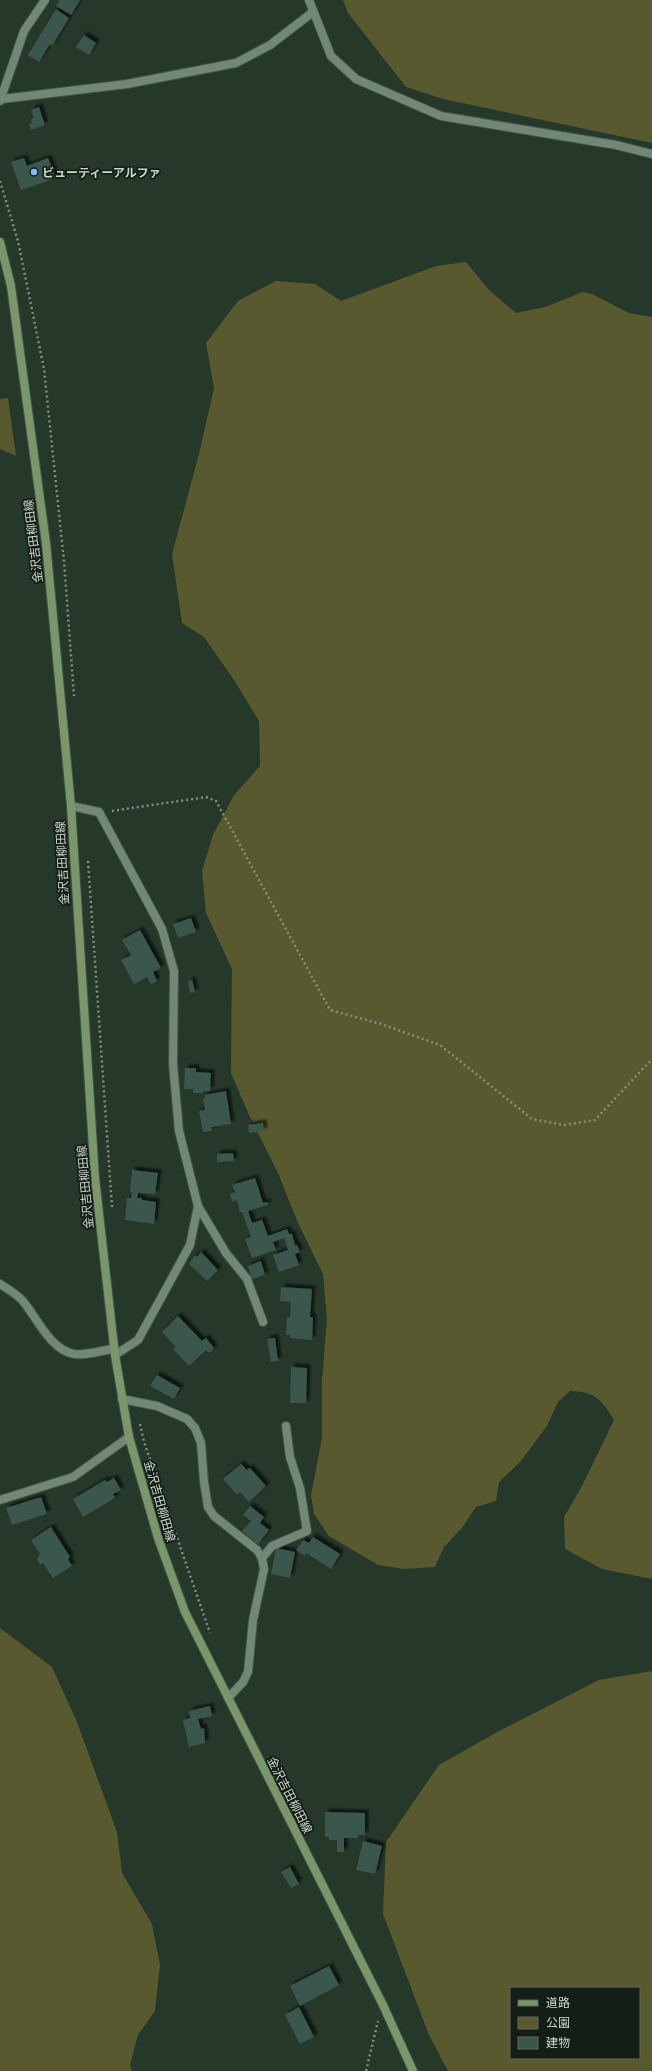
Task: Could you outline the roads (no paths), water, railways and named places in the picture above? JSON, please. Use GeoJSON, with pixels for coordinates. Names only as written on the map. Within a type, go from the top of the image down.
{"type":"FeatureCollection","features":[{"type":"Feature","properties":{"kind":"main road","name":"金沢吉田柳田線"},"geometry":{"type":"LineString","coordinates":[[0,242],[11,286],[46,543],[71,806],[95,1178],[114,1352],[129,1436],[158,1538],[185,1612],[383,2005],[413,2071]]}},
{"type":"Feature","properties":{"kind":"street"},"geometry":{"type":"LineString","coordinates":[[45,0],[24,31],[1,100],[127,84],[236,63],[270,45],[313,12]]}},
{"type":"Feature","properties":{"kind":"street"},"geometry":{"type":"LineString","coordinates":[[309,0],[331,56],[356,79],[441,116],[616,145],[652,154]]}},
{"type":"Feature","properties":{"kind":"street"},"geometry":{"type":"LineString","coordinates":[[71,806],[99,812],[162,929],[174,971],[173,1064],[179,1131],[198,1206],[226,1253],[247,1280],[263,1322]]}},
{"type":"Feature","properties":{"kind":"street"},"geometry":{"type":"LineString","coordinates":[[0,1284],[13,1292],[22,1301],[48,1336],[67,1352],[76,1355],[114,1352],[138,1340],[190,1245],[198,1206]]}},
{"type":"Feature","properties":{"kind":"street"},"geometry":{"type":"LineString","coordinates":[[122,1399],[157,1406],[187,1418],[195,1428],[201,1443],[204,1482],[208,1507],[214,1516],[257,1550],[262,1558],[264,1569],[253,1620],[248,1672],[243,1682],[228,1698]]}},
{"type":"Feature","properties":{"kind":"street"},"geometry":{"type":"LineString","coordinates":[[262,1558],[272,1546],[307,1530],[300,1488],[290,1457],[286,1426]]}},
{"type":"Feature","properties":{"kind":"street"},"geometry":{"type":"LineString","coordinates":[[0,1500],[73,1477],[129,1436]]}},
{"type":"Feature","properties":{"kind":"place","name":"ビューティーアルファ"},"geometry":{"type":"Point","coordinates":[34,172]}}]}
